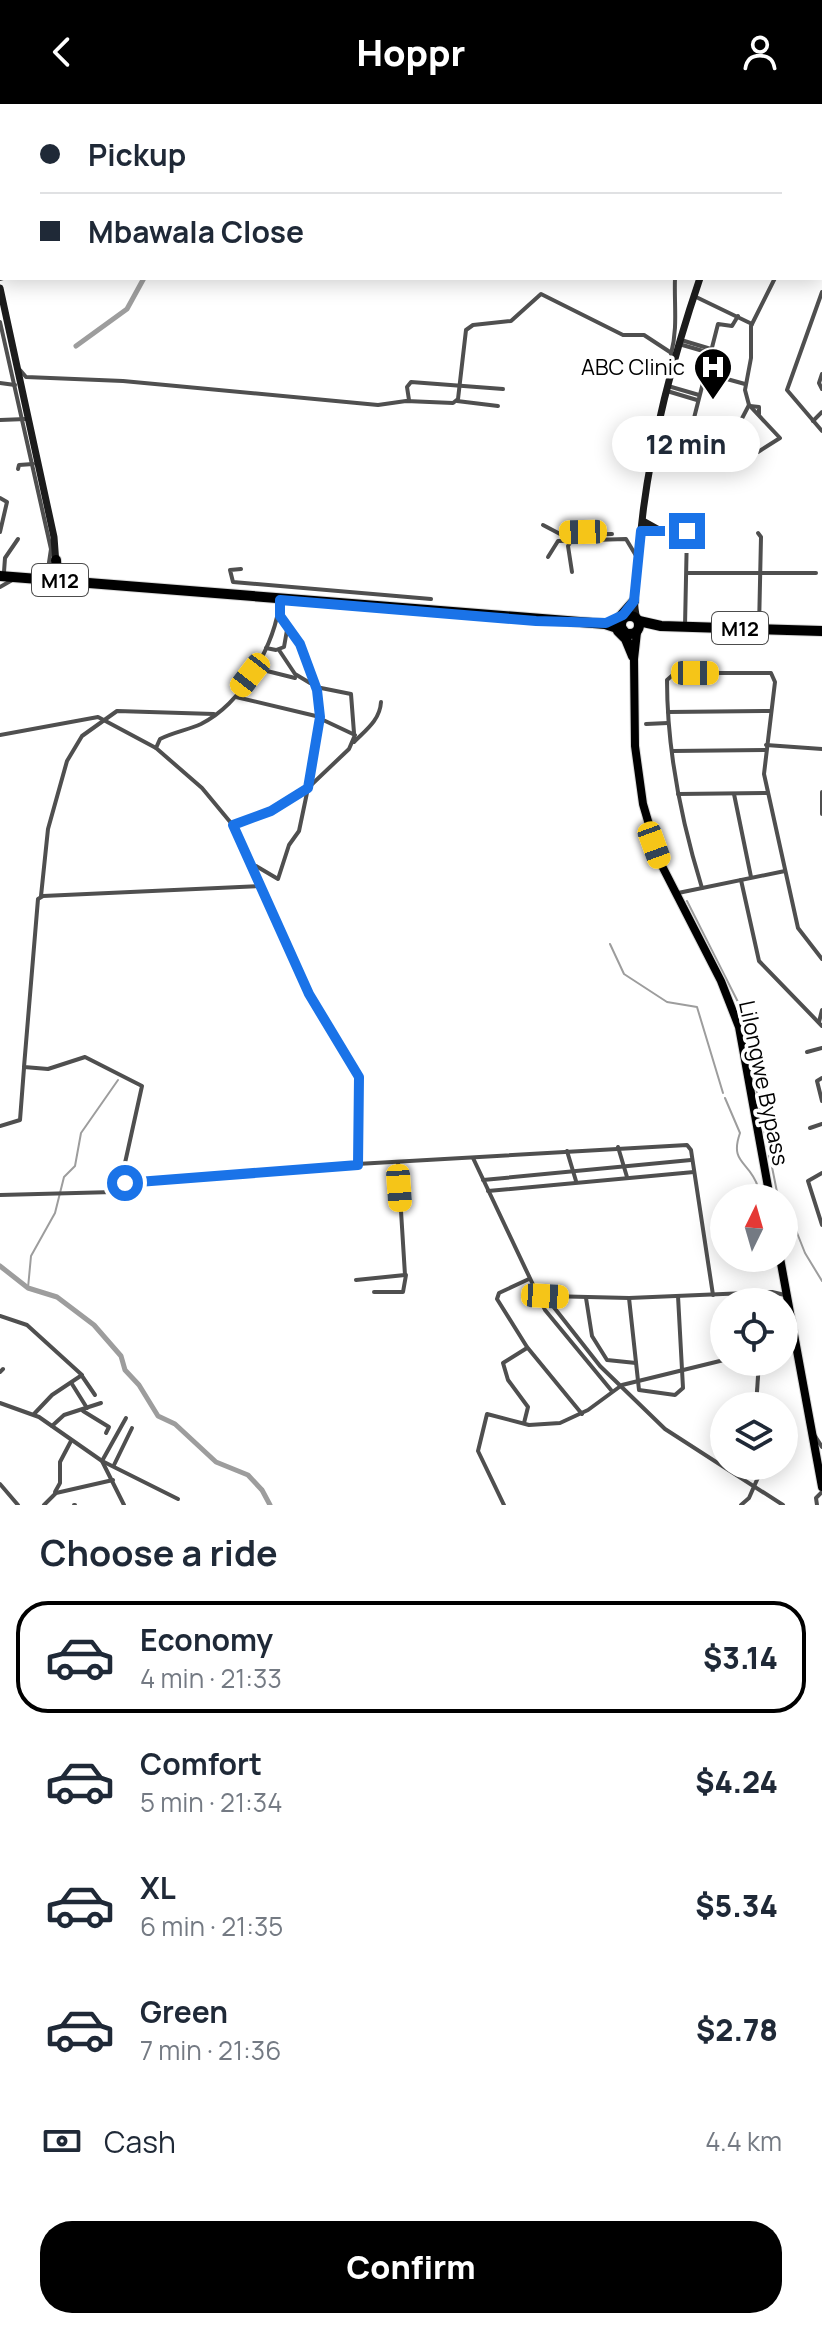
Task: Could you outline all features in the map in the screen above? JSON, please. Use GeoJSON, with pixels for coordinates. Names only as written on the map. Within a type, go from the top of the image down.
{"type":"FeatureCollection","features":[{"type":"Feature","properties":{"kind":"highway"},"geometry":{"type":"LineString","coordinates":[[56,560],[58,578],[73,582]]}},
{"type":"Feature","properties":{"kind":"highway","name":"M12"},"geometry":{"type":"LineString","coordinates":[[1,575],[55,578],[279,605],[603,624],[822,631]]}},
{"type":"Feature","properties":{"kind":"highway","name":"M12"},"geometry":{"type":"LineString","coordinates":[[1,575],[121,586]]}},
{"type":"Feature","properties":{"kind":"highway"},"geometry":{"type":"LineString","coordinates":[[603,624],[623,615],[635,600]]}},
{"type":"Feature","properties":{"kind":"highway"},"geometry":{"type":"LineString","coordinates":[[635,600],[641,617],[657,626]]}},
{"type":"Feature","properties":{"kind":"highway"},"geometry":{"type":"LineString","coordinates":[[603,624],[626,639],[634,654]]}},
{"type":"Feature","properties":{"kind":"highway"},"geometry":{"type":"LineString","coordinates":[[634,654],[641,632],[657,626]]}},
{"type":"Feature","properties":{"kind":"main road"},"geometry":{"type":"LineString","coordinates":[[631,625],[640,535],[673,356],[699,280]]}},
{"type":"Feature","properties":{"kind":"main road"},"geometry":{"type":"LineString","coordinates":[[0,288],[5,339],[17,366],[26,419],[54,537],[55,578]]}},
{"type":"Feature","properties":{"kind":"main road"},"geometry":{"type":"LineString","coordinates":[[643,521],[661,531]]}},
{"type":"Feature","properties":{"kind":"main road"},"geometry":{"type":"LineString","coordinates":[[640,535],[651,531]]}},
{"type":"Feature","properties":{"kind":"main road","name":"Lilongwe Bypass"},"geometry":{"type":"LineString","coordinates":[[631,625],[640,791],[654,845],[675,894],[727,992],[739,1027],[767,1184]]}},
{"type":"Feature","properties":{"kind":"main road"},"geometry":{"type":"LineString","coordinates":[[798,1369],[813,1435],[820,1450],[822,1490]]}},
{"type":"Feature","properties":{"kind":"street"},"geometry":{"type":"LineString","coordinates":[[457,401],[466,330],[473,325],[511,321],[541,294],[623,335],[644,335],[673,356],[677,331],[674,318],[675,280]]}},
{"type":"Feature","properties":{"kind":"street"},"geometry":{"type":"LineString","coordinates":[[738,427],[749,445],[761,452],[780,438],[750,405],[745,384],[751,358],[752,324],[774,280]]}},
{"type":"Feature","properties":{"kind":"street"},"geometry":{"type":"LineString","coordinates":[[822,293],[787,389],[822,431]]}},
{"type":"Feature","properties":{"kind":"street"},"geometry":{"type":"LineString","coordinates":[[694,296],[752,324]]}},
{"type":"Feature","properties":{"kind":"street"},"geometry":{"type":"LineString","coordinates":[[738,316],[731,327],[718,323],[695,420],[722,428],[738,427]]}},
{"type":"Feature","properties":{"kind":"street"},"geometry":{"type":"LineString","coordinates":[[0,322],[20,381]]}},
{"type":"Feature","properties":{"kind":"street"},"geometry":{"type":"LineString","coordinates":[[680,342],[711,351]]}},
{"type":"Feature","properties":{"kind":"street"},"geometry":{"type":"LineString","coordinates":[[705,373],[745,384]]}},
{"type":"Feature","properties":{"kind":"street"},"geometry":{"type":"LineString","coordinates":[[822,374],[819,383],[822,389]]}},
{"type":"Feature","properties":{"kind":"street"},"geometry":{"type":"LineString","coordinates":[[0,383],[123,381],[378,405],[457,401],[498,406]]}},
{"type":"Feature","properties":{"kind":"street"},"geometry":{"type":"LineString","coordinates":[[410,401],[407,396],[409,383],[503,389]]}},
{"type":"Feature","properties":{"kind":"street"},"geometry":{"type":"LineString","coordinates":[[668,389],[698,398]]}},
{"type":"Feature","properties":{"kind":"street"},"geometry":{"type":"LineString","coordinates":[[738,427],[750,405]]}},
{"type":"Feature","properties":{"kind":"street"},"geometry":{"type":"LineString","coordinates":[[813,421],[822,412]]}},
{"type":"Feature","properties":{"kind":"street"},"geometry":{"type":"LineString","coordinates":[[0,420],[26,419],[46,516],[51,559],[43,573],[1,575],[4,560],[18,539]]}},
{"type":"Feature","properties":{"kind":"street"},"geometry":{"type":"LineString","coordinates":[[18,469],[19,465],[33,464]]}},
{"type":"Feature","properties":{"kind":"street"},"geometry":{"type":"LineString","coordinates":[[0,498],[7,502],[0,532]]}},
{"type":"Feature","properties":{"kind":"street"},"geometry":{"type":"LineString","coordinates":[[543,525],[565,536],[626,539],[638,559]]}},
{"type":"Feature","properties":{"kind":"street"},"geometry":{"type":"LineString","coordinates":[[651,531],[687,531],[685,626]]}},
{"type":"Feature","properties":{"kind":"street"},"geometry":{"type":"LineString","coordinates":[[758,533],[761,537],[759,629]]}},
{"type":"Feature","properties":{"kind":"street"},"geometry":{"type":"LineString","coordinates":[[548,557],[555,543],[565,536],[612,534]]}},
{"type":"Feature","properties":{"kind":"street"},"geometry":{"type":"LineString","coordinates":[[565,536],[572,572]]}},
{"type":"Feature","properties":{"kind":"street"},"geometry":{"type":"LineString","coordinates":[[241,569],[230,570],[233,582],[431,599]]}},
{"type":"Feature","properties":{"kind":"street"},"geometry":{"type":"LineString","coordinates":[[687,573],[816,573]]}},
{"type":"Feature","properties":{"kind":"street"},"geometry":{"type":"LineString","coordinates":[[0,587],[14,578]]}},
{"type":"Feature","properties":{"kind":"street"},"geometry":{"type":"LineString","coordinates":[[252,861],[278,879],[289,845],[299,831],[320,717],[314,686],[300,644],[287,628],[279,605]]}},
{"type":"Feature","properties":{"kind":"street"},"geometry":{"type":"LineString","coordinates":[[156,748],[166,736],[201,724],[217,714],[233,698],[266,648],[279,605]]}},
{"type":"Feature","properties":{"kind":"street"},"geometry":{"type":"LineString","coordinates":[[279,650],[286,645],[287,628]]}},
{"type":"Feature","properties":{"kind":"street"},"geometry":{"type":"LineString","coordinates":[[266,648],[279,650],[301,679]]}},
{"type":"Feature","properties":{"kind":"street"},"geometry":{"type":"LineString","coordinates":[[255,668],[351,694],[353,744]]}},
{"type":"Feature","properties":{"kind":"street"},"geometry":{"type":"LineString","coordinates":[[702,888],[677,794],[670,751],[669,676],[675,673],[774,675],[763,771],[800,931],[822,959]]}},
{"type":"Feature","properties":{"kind":"street"},"geometry":{"type":"LineString","coordinates":[[239,690],[244,698]]}},
{"type":"Feature","properties":{"kind":"street"},"geometry":{"type":"LineString","coordinates":[[233,698],[320,717],[354,733]]}},
{"type":"Feature","properties":{"kind":"street"},"geometry":{"type":"LineString","coordinates":[[233,825],[271,811],[308,788],[367,732],[380,710],[381,702]]}},
{"type":"Feature","properties":{"kind":"street"},"geometry":{"type":"LineString","coordinates":[[0,1126],[20,1120],[37,901],[41,896],[48,829],[67,761],[76,743],[102,718],[119,710],[217,714]]}},
{"type":"Feature","properties":{"kind":"street"},"geometry":{"type":"LineString","coordinates":[[668,712],[771,711]]}},
{"type":"Feature","properties":{"kind":"street"},"geometry":{"type":"LineString","coordinates":[[0,735],[76,719],[102,718],[156,748],[202,788],[233,825],[252,861],[309,994],[359,1077],[358,1165]]}},
{"type":"Feature","properties":{"kind":"street"},"geometry":{"type":"LineString","coordinates":[[646,724],[668,723]]}},
{"type":"Feature","properties":{"kind":"street"},"geometry":{"type":"LineString","coordinates":[[670,751],[822,749]]}},
{"type":"Feature","properties":{"kind":"street"},"geometry":{"type":"LineString","coordinates":[[822,792],[822,814]]}},
{"type":"Feature","properties":{"kind":"street"},"geometry":{"type":"LineString","coordinates":[[677,794],[767,793]]}},
{"type":"Feature","properties":{"kind":"street"},"geometry":{"type":"LineString","coordinates":[[734,794],[751,878]]}},
{"type":"Feature","properties":{"kind":"street"},"geometry":{"type":"LineString","coordinates":[[675,894],[785,871]]}},
{"type":"Feature","properties":{"kind":"street"},"geometry":{"type":"LineString","coordinates":[[741,880],[759,961],[821,1025]]}},
{"type":"Feature","properties":{"kind":"street"},"geometry":{"type":"LineString","coordinates":[[41,896],[262,886]]}},
{"type":"Feature","properties":{"kind":"street"},"geometry":{"type":"LineString","coordinates":[[821,1025],[822,1010]]}},
{"type":"Feature","properties":{"kind":"street"},"geometry":{"type":"LineString","coordinates":[[807,1052],[822,1048]]}},
{"type":"Feature","properties":{"kind":"street"},"geometry":{"type":"LineString","coordinates":[[24,1067],[51,1069],[85,1057],[142,1086],[121,1181],[125,1183]]}},
{"type":"Feature","properties":{"kind":"street"},"geometry":{"type":"LineString","coordinates":[[822,1078],[817,1081],[822,1101]]}},
{"type":"Feature","properties":{"kind":"street"},"geometry":{"type":"LineString","coordinates":[[810,1128],[822,1124]]}},
{"type":"Feature","properties":{"kind":"street"},"geometry":{"type":"LineString","coordinates":[[0,1195],[114,1192],[125,1183],[618,1147],[684,1145],[691,1150],[712,1288]]}},
{"type":"Feature","properties":{"kind":"street"},"geometry":{"type":"LineString","coordinates":[[618,1147],[627,1177]]}},
{"type":"Feature","properties":{"kind":"street"},"geometry":{"type":"LineString","coordinates":[[567,1151],[576,1181]]}},
{"type":"Feature","properties":{"kind":"street"},"geometry":{"type":"LineString","coordinates":[[473,1158],[538,1296],[566,1338],[611,1390]]}},
{"type":"Feature","properties":{"kind":"street"},"geometry":{"type":"LineString","coordinates":[[483,1180],[692,1161]]}},
{"type":"Feature","properties":{"kind":"street"},"geometry":{"type":"LineString","coordinates":[[374,1292],[403,1292],[406,1273],[398,1163]]}},
{"type":"Feature","properties":{"kind":"street"},"geometry":{"type":"LineString","coordinates":[[488,1191],[694,1172]]}},
{"type":"Feature","properties":{"kind":"street"},"geometry":{"type":"LineString","coordinates":[[822,1173],[808,1181],[819,1203],[822,1225]]}},
{"type":"Feature","properties":{"kind":"street"},"geometry":{"type":"LineString","coordinates":[[356,1280],[401,1277],[406,1273]]}},
{"type":"Feature","properties":{"kind":"street"},"geometry":{"type":"LineString","coordinates":[[529,1279],[497,1297],[527,1347],[582,1414]]}},
{"type":"Feature","properties":{"kind":"street"},"geometry":{"type":"LineString","coordinates":[[538,1296],[629,1298],[710,1295]]}},
{"type":"Feature","properties":{"kind":"street"},"geometry":{"type":"LineString","coordinates":[[545,1296],[600,1366],[665,1429],[783,1505]]}},
{"type":"Feature","properties":{"kind":"street"},"geometry":{"type":"LineString","coordinates":[[629,1298],[638,1381],[643,1392],[678,1395],[683,1388],[678,1296]]}},
{"type":"Feature","properties":{"kind":"street"},"geometry":{"type":"LineString","coordinates":[[586,1298],[592,1336],[607,1360]]}},
{"type":"Feature","properties":{"kind":"street"},"geometry":{"type":"LineString","coordinates":[[0,1316],[27,1325],[82,1376],[95,1395]]}},
{"type":"Feature","properties":{"kind":"street"},"geometry":{"type":"LineString","coordinates":[[524,1423],[528,1407],[506,1377],[503,1363],[527,1347]]}},
{"type":"Feature","properties":{"kind":"street"},"geometry":{"type":"LineString","coordinates":[[600,1366],[607,1360],[636,1363]]}},
{"type":"Feature","properties":{"kind":"street"},"geometry":{"type":"LineString","coordinates":[[504,1505],[478,1451],[486,1415],[544,1426],[582,1414],[620,1386],[710,1363]]}},
{"type":"Feature","properties":{"kind":"street"},"geometry":{"type":"LineString","coordinates":[[34,1414],[52,1395],[82,1376]]}},
{"type":"Feature","properties":{"kind":"street"},"geometry":{"type":"LineString","coordinates":[[72,1384],[87,1408]]}},
{"type":"Feature","properties":{"kind":"street"},"geometry":{"type":"LineString","coordinates":[[0,1403],[34,1414],[102,1461],[178,1499]]}},
{"type":"Feature","properties":{"kind":"street"},"geometry":{"type":"LineString","coordinates":[[52,1426],[64,1415],[101,1403]]}},
{"type":"Feature","properties":{"kind":"street"},"geometry":{"type":"LineString","coordinates":[[80,1411],[109,1427],[106,1433]]}},
{"type":"Feature","properties":{"kind":"street"},"geometry":{"type":"LineString","coordinates":[[102,1461],[126,1418]]}},
{"type":"Feature","properties":{"kind":"street"},"geometry":{"type":"LineString","coordinates":[[114,1465],[132,1428]]}},
{"type":"Feature","properties":{"kind":"street"},"geometry":{"type":"LineString","coordinates":[[44,1505],[60,1483],[62,1457],[71,1441]]}},
{"type":"Feature","properties":{"kind":"street"},"geometry":{"type":"LineString","coordinates":[[102,1461],[124,1505]]}},
{"type":"Feature","properties":{"kind":"street"},"geometry":{"type":"LineString","coordinates":[[53,1494],[113,1480]]}},
{"type":"Feature","properties":{"kind":"street"},"geometry":{"type":"LineString","coordinates":[[741,1505],[757,1480]]}},
{"type":"Feature","properties":{"kind":"street"},"geometry":{"type":"LineString","coordinates":[[0,1484],[18,1505]]}},
{"type":"Feature","properties":{"kind":"street"},"geometry":{"type":"LineString","coordinates":[[817,1505],[816,1498],[822,1490]]}},
{"type":"Feature","properties":{"kind":"waterway"},"geometry":{"type":"LineString","coordinates":[[76,346],[127,309],[143,280]]}},
{"type":"Feature","properties":{"kind":"waterway"},"geometry":{"type":"LineString","coordinates":[[687,901],[740,1006],[770,1160]]}},
{"type":"Feature","properties":{"kind":"waterway"},"geometry":{"type":"LineString","coordinates":[[610,944],[624,974],[667,1002],[697,1007],[723,1093]]}},
{"type":"Feature","properties":{"kind":"waterway"},"geometry":{"type":"LineString","coordinates":[[28,1288],[31,1256],[55,1213],[64,1177],[75,1166],[81,1133],[118,1080]]}},
{"type":"Feature","properties":{"kind":"waterway"},"geometry":{"type":"LineString","coordinates":[[725,1098],[740,1133],[737,1143],[739,1157],[757,1184]]}},
{"type":"Feature","properties":{"kind":"waterway"},"geometry":{"type":"LineString","coordinates":[[771,1162],[775,1184]]}},
{"type":"Feature","properties":{"kind":"waterway"},"geometry":{"type":"LineString","coordinates":[[798,1235],[822,1281]]}},
{"type":"Feature","properties":{"kind":"waterway"},"geometry":{"type":"LineString","coordinates":[[0,1266],[28,1288],[57,1297],[94,1325],[121,1356],[125,1370],[139,1385],[158,1416],[175,1424],[216,1462],[248,1475],[261,1489]]}},
{"type":"Feature","properties":{"kind":"waterway"},"geometry":{"type":"LineString","coordinates":[[262,1490],[270,1505]]}},
{"type":"Feature","properties":{"kind":"place","name":"ABC Clinic"},"geometry":{"type":"Point","coordinates":[713,401]}},
{"type":"Feature","properties":{"kind":"route"},"geometry":{"type":"LineString","coordinates":[[125,1183],[358,1165],[359,1077],[309,994],[252,861],[233,825],[259,817],[308,788],[311,759],[318,739],[320,717],[317,690],[300,644],[280,616],[280,600],[536,621],[606,623],[623,615],[634,601],[641,531],[687,531]]}}]}
